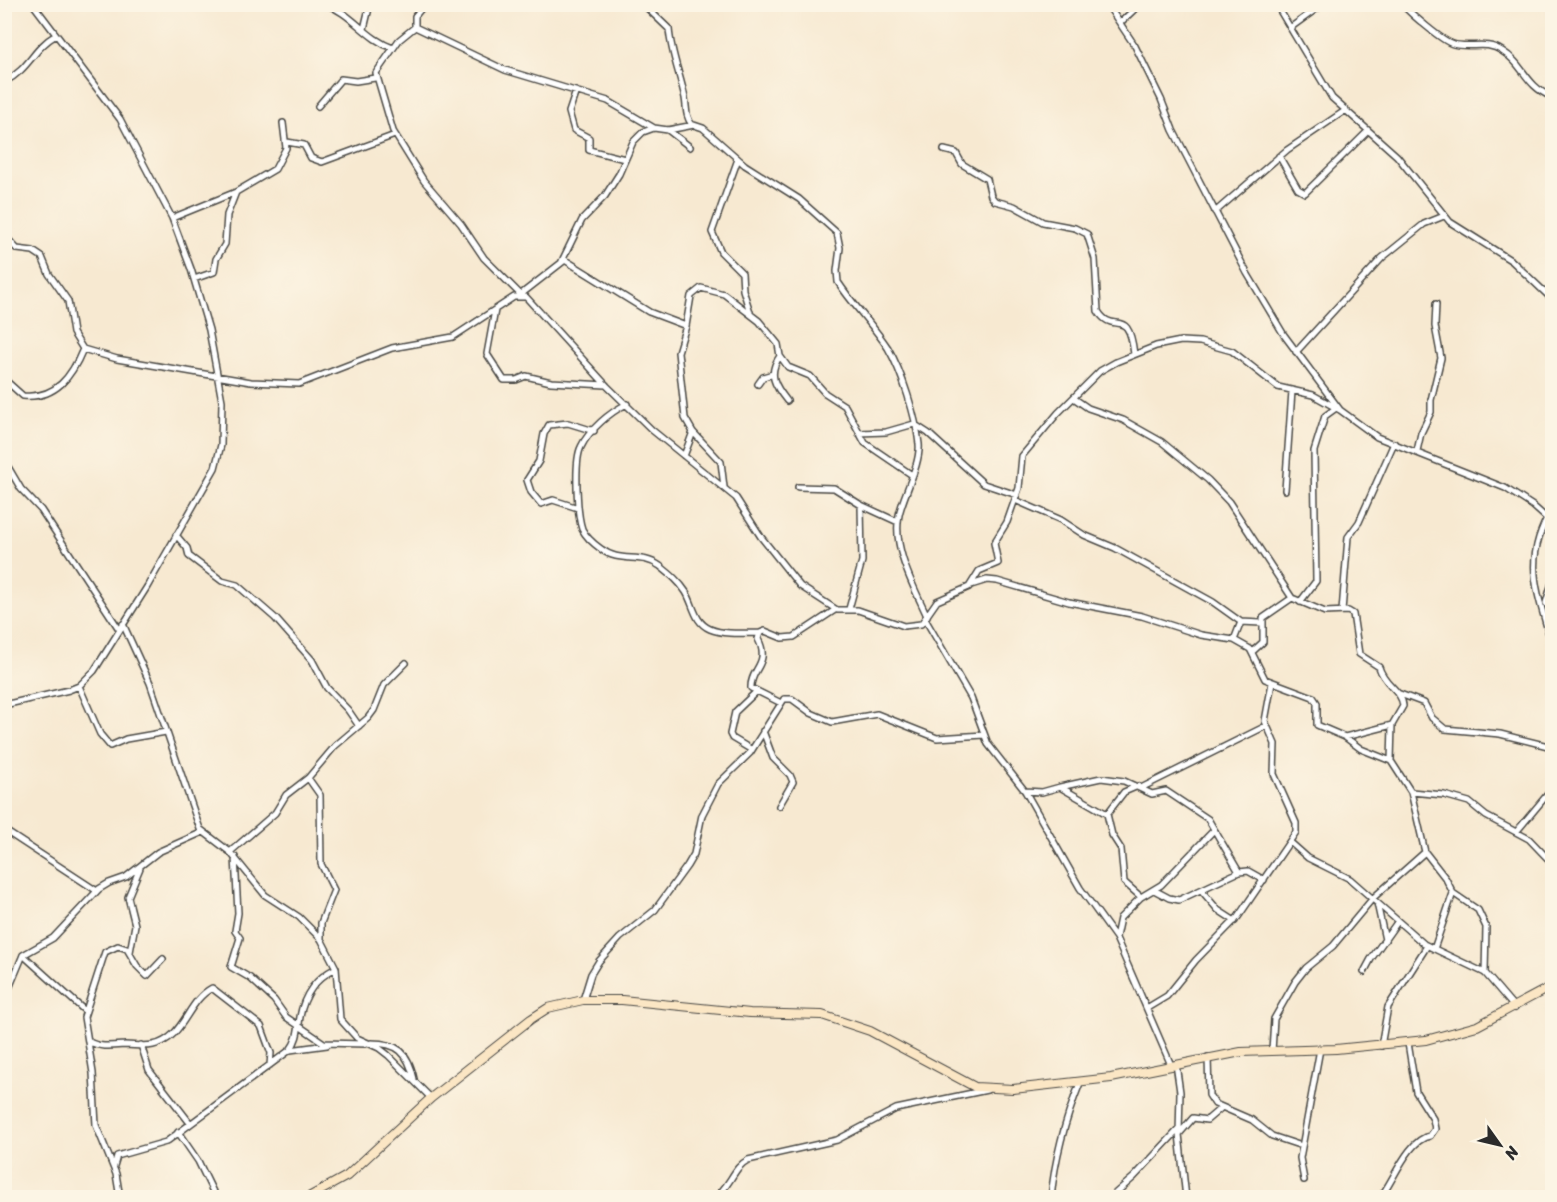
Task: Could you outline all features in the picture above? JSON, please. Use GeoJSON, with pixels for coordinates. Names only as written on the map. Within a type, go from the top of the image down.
{"type":"FeatureCollection","features":[{"type":"Feature","properties":{"kind":"street"},"geometry":{"type":"LineString","coordinates":[[4,705],[50,696],[79,686],[94,671],[202,493],[218,459],[223,417],[219,377],[211,336],[172,218],[120,119],[33,4]]}},
{"type":"Feature","properties":{"kind":"street"},"geometry":{"type":"LineString","coordinates":[[325,4],[364,29],[376,41],[393,48]]}},
{"type":"Feature","properties":{"kind":"street"},"geometry":{"type":"LineString","coordinates":[[364,29],[370,4]]}},
{"type":"Feature","properties":{"kind":"street"},"geometry":{"type":"LineString","coordinates":[[425,4],[415,16],[415,27],[393,48],[377,69],[375,78],[395,135],[429,189],[461,224],[484,258],[521,295],[529,299],[606,385],[652,430],[736,498],[757,531],[794,579],[835,610]]}},
{"type":"Feature","properties":{"kind":"street"},"geometry":{"type":"LineString","coordinates":[[643,4],[669,29],[670,48],[685,98],[686,114],[692,125]]}},
{"type":"Feature","properties":{"kind":"street"},"geometry":{"type":"LineString","coordinates":[[1107,4],[1135,46],[1173,130],[1256,290],[1296,352],[1338,409]]}},
{"type":"Feature","properties":{"kind":"street"},"geometry":{"type":"LineString","coordinates":[[1120,22],[1140,4]]}},
{"type":"Feature","properties":{"kind":"street"},"geometry":{"type":"LineString","coordinates":[[1276,4],[1330,96],[1397,156],[1444,216],[1468,235],[1512,261],[1552,299]]}},
{"type":"Feature","properties":{"kind":"street"},"geometry":{"type":"LineString","coordinates":[[1290,28],[1323,4]]}},
{"type":"Feature","properties":{"kind":"street"},"geometry":{"type":"LineString","coordinates":[[1402,4],[1412,16],[1427,24],[1447,41],[1462,45],[1491,45],[1501,50],[1511,57],[1533,87],[1552,97]]}},
{"type":"Feature","properties":{"kind":"street"},"geometry":{"type":"LineString","coordinates":[[415,27],[505,70],[614,103],[654,128],[668,130],[692,125],[703,128],[738,159],[792,193],[837,233],[840,248],[838,282],[889,350],[903,385],[914,424],[919,449],[898,522],[904,560],[926,618],[971,698],[988,744],[1025,791],[1080,888],[1116,938],[1174,1064],[1180,1092],[1179,1132],[1186,1197]]}},
{"type":"Feature","properties":{"kind":"street"},"geometry":{"type":"LineString","coordinates":[[4,82],[22,71],[40,46],[56,35]]}},
{"type":"Feature","properties":{"kind":"street"},"geometry":{"type":"LineString","coordinates":[[318,106],[341,79],[356,81],[375,78]]}},
{"type":"Feature","properties":{"kind":"street"},"geometry":{"type":"LineString","coordinates":[[576,91],[570,109],[571,122],[574,130],[589,138],[588,150],[626,159]]}},
{"type":"Feature","properties":{"kind":"street"},"geometry":{"type":"LineString","coordinates":[[1215,212],[1279,156],[1346,110]]}},
{"type":"Feature","properties":{"kind":"street"},"geometry":{"type":"LineString","coordinates":[[172,218],[236,192],[275,169],[285,153],[287,142],[283,123]]}},
{"type":"Feature","properties":{"kind":"street"},"geometry":{"type":"LineString","coordinates":[[4,236],[16,249],[33,251],[42,257],[49,274],[68,301],[73,333],[83,349],[117,359],[173,366],[219,377],[289,385],[313,380],[392,348],[453,337],[514,297],[521,295],[561,261],[582,220],[605,196],[633,142],[641,133],[654,128]]}},
{"type":"Feature","properties":{"kind":"street"},"geometry":{"type":"LineString","coordinates":[[668,130],[690,147]]}},
{"type":"Feature","properties":{"kind":"street"},"geometry":{"type":"LineString","coordinates":[[1279,156],[1298,189],[1305,193],[1368,130]]}},
{"type":"Feature","properties":{"kind":"street"},"geometry":{"type":"LineString","coordinates":[[287,142],[304,145],[310,158],[322,162],[395,135]]}},
{"type":"Feature","properties":{"kind":"street"},"geometry":{"type":"LineString","coordinates":[[944,150],[956,153],[962,164],[986,177],[995,201],[1014,206],[1043,222],[1075,228],[1087,234],[1095,259],[1098,311],[1106,319],[1126,325],[1130,329],[1134,354]]}},
{"type":"Feature","properties":{"kind":"street"},"geometry":{"type":"LineString","coordinates":[[738,159],[712,232],[721,252],[742,273],[743,290],[751,314]]}},
{"type":"Feature","properties":{"kind":"street"},"geometry":{"type":"LineString","coordinates":[[194,279],[214,272],[216,259],[225,244],[227,215],[236,192]]}},
{"type":"Feature","properties":{"kind":"street"},"geometry":{"type":"LineString","coordinates":[[1296,352],[1382,258],[1424,224],[1444,216]]}},
{"type":"Feature","properties":{"kind":"street"},"geometry":{"type":"LineString","coordinates":[[561,261],[567,261],[585,274],[660,317],[686,326]]}},
{"type":"Feature","properties":{"kind":"street"},"geometry":{"type":"LineString","coordinates":[[724,487],[721,462],[693,432],[685,418],[678,360],[691,296],[701,288],[724,294],[751,314],[778,344],[780,356],[788,367],[810,376],[825,393],[845,406],[859,433],[871,447],[912,475]]}},
{"type":"Feature","properties":{"kind":"street"},"geometry":{"type":"LineString","coordinates":[[1417,451],[1421,433],[1431,412],[1432,393],[1441,358],[1435,326],[1436,304]]}},
{"type":"Feature","properties":{"kind":"street"},"geometry":{"type":"LineString","coordinates":[[495,310],[487,354],[504,380],[516,380],[526,376],[551,382],[606,385]]}},
{"type":"Feature","properties":{"kind":"street"},"geometry":{"type":"LineString","coordinates":[[971,585],[979,571],[999,561],[994,543],[1007,522],[1016,497],[1023,456],[1049,423],[1100,371],[1134,354],[1181,341],[1218,345],[1239,355],[1273,385],[1313,395],[1338,409],[1368,432],[1505,488],[1552,523]]}},
{"type":"Feature","properties":{"kind":"street"},"geometry":{"type":"LineString","coordinates":[[4,380],[23,396],[41,396],[65,382],[73,372],[83,349]]}},
{"type":"Feature","properties":{"kind":"street"},"geometry":{"type":"LineString","coordinates":[[780,356],[773,374],[776,386],[787,401]]}},
{"type":"Feature","properties":{"kind":"street"},"geometry":{"type":"LineString","coordinates":[[758,384],[763,377],[773,374]]}},
{"type":"Feature","properties":{"kind":"street"},"geometry":{"type":"LineString","coordinates":[[1285,490],[1292,391]]}},
{"type":"Feature","properties":{"kind":"street"},"geometry":{"type":"LineString","coordinates":[[1075,399],[1088,408],[1123,420],[1162,442],[1208,480],[1229,502],[1292,598],[1325,612],[1342,611],[1353,614],[1359,654],[1378,667],[1382,678],[1396,692],[1403,706],[1392,725],[1391,761],[1411,792],[1425,852],[1446,879],[1453,893],[1477,910],[1482,917],[1487,933],[1485,973]]}},
{"type":"Feature","properties":{"kind":"street"},"geometry":{"type":"LineString","coordinates":[[627,404],[612,412],[579,451],[578,508],[582,529],[589,539],[611,557],[638,558],[658,564],[677,579],[686,592],[696,617],[708,629],[765,632],[782,638],[794,637],[835,610],[849,609],[904,626],[918,625],[926,618],[937,601],[971,585],[997,581],[1069,602],[1143,616],[1201,634],[1234,640],[1252,652],[1261,675],[1272,683],[1310,694],[1317,703],[1317,725],[1345,737],[1358,748],[1391,761]]}},
{"type":"Feature","properties":{"kind":"street"},"geometry":{"type":"LineString","coordinates":[[1300,602],[1316,581],[1314,451],[1324,416],[1338,409]]}},
{"type":"Feature","properties":{"kind":"street"},"geometry":{"type":"LineString","coordinates":[[578,508],[554,500],[541,504],[531,492],[527,480],[539,461],[544,434],[549,425],[568,423],[594,431]]}},
{"type":"Feature","properties":{"kind":"street"},"geometry":{"type":"LineString","coordinates":[[859,433],[886,432],[914,424],[928,433],[984,484],[1016,497],[1061,520],[1084,535],[1115,548],[1213,602],[1241,622],[1261,623]]}},
{"type":"Feature","properties":{"kind":"street"},"geometry":{"type":"LineString","coordinates":[[684,456],[693,432]]}},
{"type":"Feature","properties":{"kind":"street"},"geometry":{"type":"LineString","coordinates":[[1342,611],[1348,537],[1360,521],[1394,443]]}},
{"type":"Feature","properties":{"kind":"street"},"geometry":{"type":"LineString","coordinates":[[4,459],[21,489],[41,510],[121,626],[150,684],[196,820],[203,832],[235,857],[265,895],[299,917],[321,939],[336,968],[340,1019],[357,1038],[388,1055],[431,1098]]}},
{"type":"Feature","properties":{"kind":"street"},"geometry":{"type":"LineString","coordinates":[[798,487],[829,487],[898,522]]}},
{"type":"Feature","properties":{"kind":"street"},"geometry":{"type":"LineString","coordinates":[[849,609],[862,561],[861,505]]}},
{"type":"Feature","properties":{"kind":"street"},"geometry":{"type":"LineString","coordinates":[[1552,509],[1537,542],[1533,563],[1536,588],[1552,645]]}},
{"type":"Feature","properties":{"kind":"street"},"geometry":{"type":"LineString","coordinates":[[176,535],[187,548],[189,556],[222,581],[237,585],[276,620],[312,660],[327,688],[348,710],[359,726]]}},
{"type":"Feature","properties":{"kind":"street"},"geometry":{"type":"LineString","coordinates":[[1552,583],[1546,603],[1552,611]]}},
{"type":"Feature","properties":{"kind":"street"},"geometry":{"type":"LineString","coordinates":[[1252,652],[1263,642],[1261,623],[1267,614],[1292,598]]}},
{"type":"Feature","properties":{"kind":"street"},"geometry":{"type":"LineString","coordinates":[[1234,640],[1241,622]]}},
{"type":"Feature","properties":{"kind":"street"},"geometry":{"type":"LineString","coordinates":[[760,633],[758,639],[762,648],[762,659],[751,685],[756,693],[781,703]]}},
{"type":"Feature","properties":{"kind":"street"},"geometry":{"type":"LineString","coordinates":[[230,852],[275,813],[286,795],[308,778],[333,748],[373,713],[384,685],[406,663]]}},
{"type":"Feature","properties":{"kind":"street"},"geometry":{"type":"LineString","coordinates":[[1147,1008],[1167,996],[1196,960],[1235,921],[1297,829],[1274,774],[1275,747],[1266,726],[1264,714],[1272,683]]}},
{"type":"Feature","properties":{"kind":"street"},"geometry":{"type":"LineString","coordinates":[[79,686],[100,734],[110,746],[126,739],[166,732]]}},
{"type":"Feature","properties":{"kind":"street"},"geometry":{"type":"LineString","coordinates":[[1396,692],[1424,703],[1432,718],[1445,729],[1500,734],[1552,747]]}},
{"type":"Feature","properties":{"kind":"street"},"geometry":{"type":"LineString","coordinates":[[752,750],[732,738],[730,734],[735,712],[756,693]]}},
{"type":"Feature","properties":{"kind":"street"},"geometry":{"type":"LineString","coordinates":[[583,1000],[591,974],[599,961],[620,938],[655,910],[687,866],[694,854],[702,815],[717,785],[752,750],[784,699],[792,699],[811,713],[832,722],[882,714],[937,738],[984,735]]}},
{"type":"Feature","properties":{"kind":"street"},"geometry":{"type":"LineString","coordinates":[[1345,737],[1392,725]]}},
{"type":"Feature","properties":{"kind":"street"},"geometry":{"type":"LineString","coordinates":[[1107,814],[1124,792],[1266,726]]}},
{"type":"Feature","properties":{"kind":"street"},"geometry":{"type":"LineString","coordinates":[[763,731],[773,758],[790,775],[792,782],[779,806]]}},
{"type":"Feature","properties":{"kind":"street"},"geometry":{"type":"LineString","coordinates":[[308,778],[320,795],[321,864],[334,890],[321,923],[321,939]]}},
{"type":"Feature","properties":{"kind":"street"},"geometry":{"type":"LineString","coordinates":[[1025,791],[1037,792],[1101,778],[1124,781],[1152,794],[1166,791],[1206,818],[1239,872]]}},
{"type":"Feature","properties":{"kind":"street"},"geometry":{"type":"LineString","coordinates":[[1060,787],[1107,814],[1112,835],[1121,849],[1124,882],[1141,897]]}},
{"type":"Feature","properties":{"kind":"street"},"geometry":{"type":"LineString","coordinates":[[1517,831],[1552,789]]}},
{"type":"Feature","properties":{"kind":"street"},"geometry":{"type":"LineString","coordinates":[[1411,792],[1467,801],[1486,816],[1517,831],[1552,863]]}},
{"type":"Feature","properties":{"kind":"street"},"geometry":{"type":"LineString","coordinates":[[4,830],[97,891]]}},
{"type":"Feature","properties":{"kind":"street"},"geometry":{"type":"LineString","coordinates":[[1116,938],[1120,918],[1141,897],[1154,890],[1214,830]]}},
{"type":"Feature","properties":{"kind":"street"},"geometry":{"type":"LineString","coordinates":[[4,1000],[22,955],[53,938],[97,891],[109,883],[126,877],[170,845],[203,832]]}},
{"type":"Feature","properties":{"kind":"street"},"geometry":{"type":"LineString","coordinates":[[1290,842],[1308,858],[1341,873],[1427,946],[1485,973],[1515,1008]]}},
{"type":"Feature","properties":{"kind":"street"},"geometry":{"type":"LineString","coordinates":[[1272,1051],[1274,1019],[1284,997],[1306,968],[1333,946],[1425,852]]}},
{"type":"Feature","properties":{"kind":"street"},"geometry":{"type":"LineString","coordinates":[[235,857],[238,913],[235,931],[240,939],[231,967],[250,978],[275,1001],[284,1015],[328,1044]]}},
{"type":"Feature","properties":{"kind":"street"},"geometry":{"type":"LineString","coordinates":[[142,865],[129,892],[128,902],[135,924],[130,952],[134,962],[147,976],[163,959]]}},
{"type":"Feature","properties":{"kind":"street"},"geometry":{"type":"LineString","coordinates":[[1154,890],[1169,898],[1179,900],[1239,872],[1248,871],[1264,880]]}},
{"type":"Feature","properties":{"kind":"street"},"geometry":{"type":"LineString","coordinates":[[1201,890],[1216,908],[1235,921]]}},
{"type":"Feature","properties":{"kind":"street"},"geometry":{"type":"LineString","coordinates":[[1434,950],[1453,893]]}},
{"type":"Feature","properties":{"kind":"street"},"geometry":{"type":"LineString","coordinates":[[1375,901],[1385,940]]}},
{"type":"Feature","properties":{"kind":"street"},"geometry":{"type":"LineString","coordinates":[[1364,972],[1371,958],[1398,921]]}},
{"type":"Feature","properties":{"kind":"street"},"geometry":{"type":"LineString","coordinates":[[120,1197],[114,1168],[96,1125],[85,1011],[105,952],[118,946],[130,952]]}},
{"type":"Feature","properties":{"kind":"street"},"geometry":{"type":"LineString","coordinates":[[1381,1046],[1388,1007],[1427,946]]}},
{"type":"Feature","properties":{"kind":"street"},"geometry":{"type":"LineString","coordinates":[[22,955],[85,1011]]}},
{"type":"Feature","properties":{"kind":"street"},"geometry":{"type":"LineString","coordinates":[[290,1050],[302,1010],[316,980],[336,968]]}},
{"type":"Feature","properties":{"kind":"street"},"geometry":{"type":"LineString","coordinates":[[714,1197],[726,1189],[743,1162],[837,1140],[896,1109],[987,1090],[1080,1083],[1208,1057],[1408,1043],[1477,1026],[1515,1008],[1552,986]]}},
{"type":"Feature","properties":{"kind":"street"},"geometry":{"type":"LineString","coordinates":[[88,1041],[107,1047],[153,1046],[175,1034],[200,996],[212,988],[261,1026],[271,1053],[270,1065]]}},
{"type":"Feature","properties":{"kind":"street"},"geometry":{"type":"LineString","coordinates":[[307,1197],[347,1176],[431,1098],[542,1011],[583,1000],[622,1000],[750,1013],[822,1015],[870,1031],[952,1077],[987,1090]]}},
{"type":"Feature","properties":{"kind":"street"},"geometry":{"type":"LineString","coordinates":[[114,1168],[117,1156],[163,1143],[290,1050],[328,1044],[386,1043],[396,1047],[407,1058],[414,1080]]}},
{"type":"Feature","properties":{"kind":"street"},"geometry":{"type":"LineString","coordinates":[[1380,1197],[1401,1162],[1422,1138],[1430,1136],[1435,1129],[1433,1119],[1416,1092],[1408,1043]]}},
{"type":"Feature","properties":{"kind":"street"},"geometry":{"type":"LineString","coordinates":[[141,1045],[149,1070],[190,1123]]}},
{"type":"Feature","properties":{"kind":"street"},"geometry":{"type":"LineString","coordinates":[[1304,1180],[1300,1161],[1310,1095],[1317,1079],[1320,1049]]}},
{"type":"Feature","properties":{"kind":"street"},"geometry":{"type":"LineString","coordinates":[[1208,1057],[1209,1095],[1221,1108],[1252,1120],[1272,1136],[1302,1146]]}},
{"type":"Feature","properties":{"kind":"street"},"geometry":{"type":"LineString","coordinates":[[1051,1197],[1053,1171],[1061,1137],[1080,1083]]}},
{"type":"Feature","properties":{"kind":"street"},"geometry":{"type":"LineString","coordinates":[[1110,1197],[1134,1177],[1193,1118],[1205,1121],[1221,1108]]}},
{"type":"Feature","properties":{"kind":"street"},"geometry":{"type":"LineString","coordinates":[[178,1132],[198,1161],[216,1197]]}}]}
